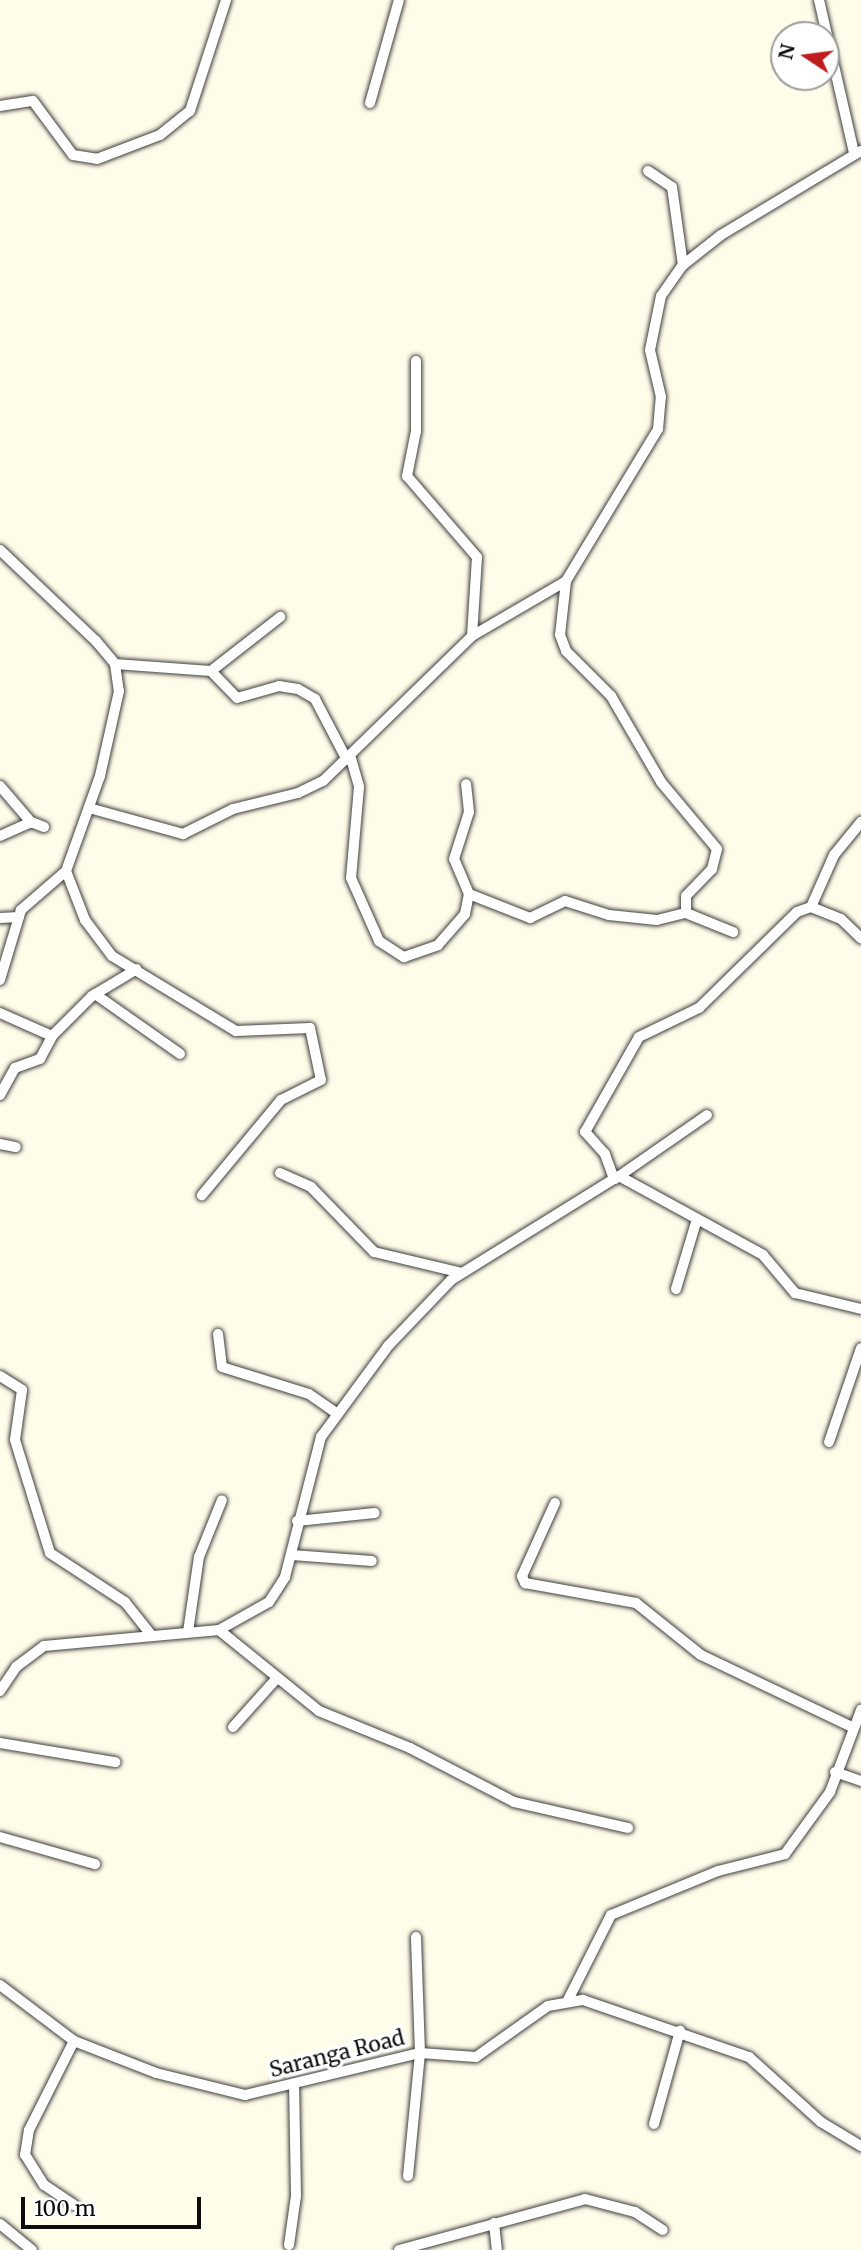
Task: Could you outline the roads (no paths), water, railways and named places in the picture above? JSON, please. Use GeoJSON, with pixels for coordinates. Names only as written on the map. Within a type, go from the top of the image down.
{"type":"FeatureCollection","features":[{"type":"Feature","properties":{"kind":"street"},"geometry":{"type":"LineString","coordinates":[[0,106],[33,101],[73,155],[97,159],[160,135],[190,111],[226,0]]}},
{"type":"Feature","properties":{"kind":"street"},"geometry":{"type":"LineString","coordinates":[[370,103],[399,0]]}},
{"type":"Feature","properties":{"kind":"street"},"geometry":{"type":"LineString","coordinates":[[686,913],[686,896],[712,869],[718,849],[661,782],[611,696],[566,651],[560,635],[566,581],[658,429],[663,414],[651,331],[661,296],[683,265],[777,196],[858,152],[819,0]]}},
{"type":"Feature","properties":{"kind":"street"},"geometry":{"type":"LineString","coordinates":[[648,171],[672,187],[683,265]]}},
{"type":"Feature","properties":{"kind":"street"},"geometry":{"type":"LineString","coordinates":[[416,361],[416,431],[407,476],[477,556],[472,636]]}},
{"type":"Feature","properties":{"kind":"street"},"geometry":{"type":"LineString","coordinates":[[0,550],[115,664],[119,691],[89,808],[66,871],[30,898],[19,917],[0,980]]}},
{"type":"Feature","properties":{"kind":"street"},"geometry":{"type":"LineString","coordinates":[[89,808],[183,834],[233,809],[298,793],[348,757],[472,636],[566,581]]}},
{"type":"Feature","properties":{"kind":"street"},"geometry":{"type":"LineString","coordinates":[[211,671],[280,617]]}},
{"type":"Feature","properties":{"kind":"street"},"geometry":{"type":"LineString","coordinates":[[115,664],[211,671],[237,698],[279,686],[298,688],[314,699],[348,757],[359,787],[351,878],[385,949],[404,957],[438,945],[459,926],[469,894],[454,859],[469,812],[467,784]]}},
{"type":"Feature","properties":{"kind":"street"},"geometry":{"type":"LineString","coordinates":[[0,786],[31,822],[44,827]]}},
{"type":"Feature","properties":{"kind":"street"},"geometry":{"type":"LineString","coordinates":[[0,836],[31,822]]}},
{"type":"Feature","properties":{"kind":"street"},"geometry":{"type":"LineString","coordinates":[[861,822],[834,855],[811,907],[768,935],[699,1008],[639,1037],[628,1052],[585,1132],[605,1154],[616,1178],[764,1255],[794,1293],[861,1309]]}},
{"type":"Feature","properties":{"kind":"street"},"geometry":{"type":"LineString","coordinates":[[66,871],[104,950],[236,1031],[299,1026],[312,1033],[321,1080],[281,1100],[202,1195]]}},
{"type":"Feature","properties":{"kind":"street"},"geometry":{"type":"LineString","coordinates":[[469,894],[530,918],[565,901],[609,915],[657,920],[686,913],[733,932]]}},
{"type":"Feature","properties":{"kind":"street"},"geometry":{"type":"LineString","coordinates":[[811,907],[841,919],[861,938]]}},
{"type":"Feature","properties":{"kind":"street"},"geometry":{"type":"LineString","coordinates":[[0,918],[19,917]]}},
{"type":"Feature","properties":{"kind":"street"},"geometry":{"type":"LineString","coordinates":[[0,1096],[15,1068],[40,1059],[52,1036],[95,994],[137,969]]}},
{"type":"Feature","properties":{"kind":"street"},"geometry":{"type":"LineString","coordinates":[[95,994],[180,1054]]}},
{"type":"Feature","properties":{"kind":"street"},"geometry":{"type":"LineString","coordinates":[[0,1013],[52,1036]]}},
{"type":"Feature","properties":{"kind":"street"},"geometry":{"type":"LineString","coordinates":[[0,1691],[16,1667],[44,1646],[219,1630],[277,1595],[292,1555],[311,1464],[337,1413],[396,1337],[461,1273],[616,1178],[707,1115]]}},
{"type":"Feature","properties":{"kind":"street"},"geometry":{"type":"LineString","coordinates":[[0,1144],[16,1147]]}},
{"type":"Feature","properties":{"kind":"street"},"geometry":{"type":"LineString","coordinates":[[280,1173],[311,1187],[374,1252],[461,1273]]}},
{"type":"Feature","properties":{"kind":"street"},"geometry":{"type":"LineString","coordinates":[[676,1289],[697,1219]]}},
{"type":"Feature","properties":{"kind":"street"},"geometry":{"type":"LineString","coordinates":[[218,1334],[222,1367],[309,1394],[337,1413]]}},
{"type":"Feature","properties":{"kind":"street"},"geometry":{"type":"LineString","coordinates":[[828,1442],[861,1348]]}},
{"type":"Feature","properties":{"kind":"street"},"geometry":{"type":"LineString","coordinates":[[0,1376],[22,1390],[16,1440],[50,1553],[125,1602],[152,1636]]}},
{"type":"Feature","properties":{"kind":"street"},"geometry":{"type":"LineString","coordinates":[[188,1632],[199,1558],[222,1500]]}},
{"type":"Feature","properties":{"kind":"street"},"geometry":{"type":"LineString","coordinates":[[555,1503],[522,1576],[525,1583],[636,1603],[701,1655],[850,1726]]}},
{"type":"Feature","properties":{"kind":"street"},"geometry":{"type":"LineString","coordinates":[[298,1521],[375,1513]]}},
{"type":"Feature","properties":{"kind":"street"},"geometry":{"type":"LineString","coordinates":[[292,1555],[372,1561]]}},
{"type":"Feature","properties":{"kind":"street"},"geometry":{"type":"LineString","coordinates":[[219,1630],[276,1679],[319,1711],[401,1744],[514,1802],[628,1828]]}},
{"type":"Feature","properties":{"kind":"street"},"geometry":{"type":"LineString","coordinates":[[233,1727],[276,1679]]}},
{"type":"Feature","properties":{"kind":"street"},"geometry":{"type":"LineString","coordinates":[[861,1710],[850,1726],[835,1772],[806,1833],[779,1858],[718,1871],[611,1916],[568,2000],[602,2004],[750,2057],[821,2122],[861,2146]]}},
{"type":"Feature","properties":{"kind":"street"},"geometry":{"type":"LineString","coordinates":[[0,1743],[115,1762]]}},
{"type":"Feature","properties":{"kind":"street"},"geometry":{"type":"LineString","coordinates":[[835,1772],[861,1781]]}},
{"type":"Feature","properties":{"kind":"street"},"geometry":{"type":"LineString","coordinates":[[0,1837],[95,1864]]}},
{"type":"Feature","properties":{"kind":"street"},"geometry":{"type":"LineString","coordinates":[[408,2176],[420,2053],[416,1937]]}},
{"type":"Feature","properties":{"kind":"street"},"geometry":{"type":"LineString","coordinates":[[0,2000],[2,1987]]}},
{"type":"Feature","properties":{"kind":"street","name":"Saranga Road"},"geometry":{"type":"LineString","coordinates":[[2,1987],[74,2041],[225,2093],[294,2085],[420,2053],[476,2057],[548,2006],[568,2000]]}},
{"type":"Feature","properties":{"kind":"street"},"geometry":{"type":"LineString","coordinates":[[654,2124],[680,2031]]}},
{"type":"Feature","properties":{"kind":"street"},"geometry":{"type":"LineString","coordinates":[[74,2041],[29,2130],[24,2155],[44,2185],[74,2205]]}},
{"type":"Feature","properties":{"kind":"street"},"geometry":{"type":"LineString","coordinates":[[289,2245],[296,2196],[294,2085]]}},
{"type":"Feature","properties":{"kind":"street"},"geometry":{"type":"LineString","coordinates":[[399,2250],[586,2199],[635,2212],[663,2230]]}},
{"type":"Feature","properties":{"kind":"street"},"geometry":{"type":"LineString","coordinates":[[494,2223],[497,2250]]}},
{"type":"Feature","properties":{"kind":"street"},"geometry":{"type":"LineString","coordinates":[[0,2224],[32,2250]]}}]}
